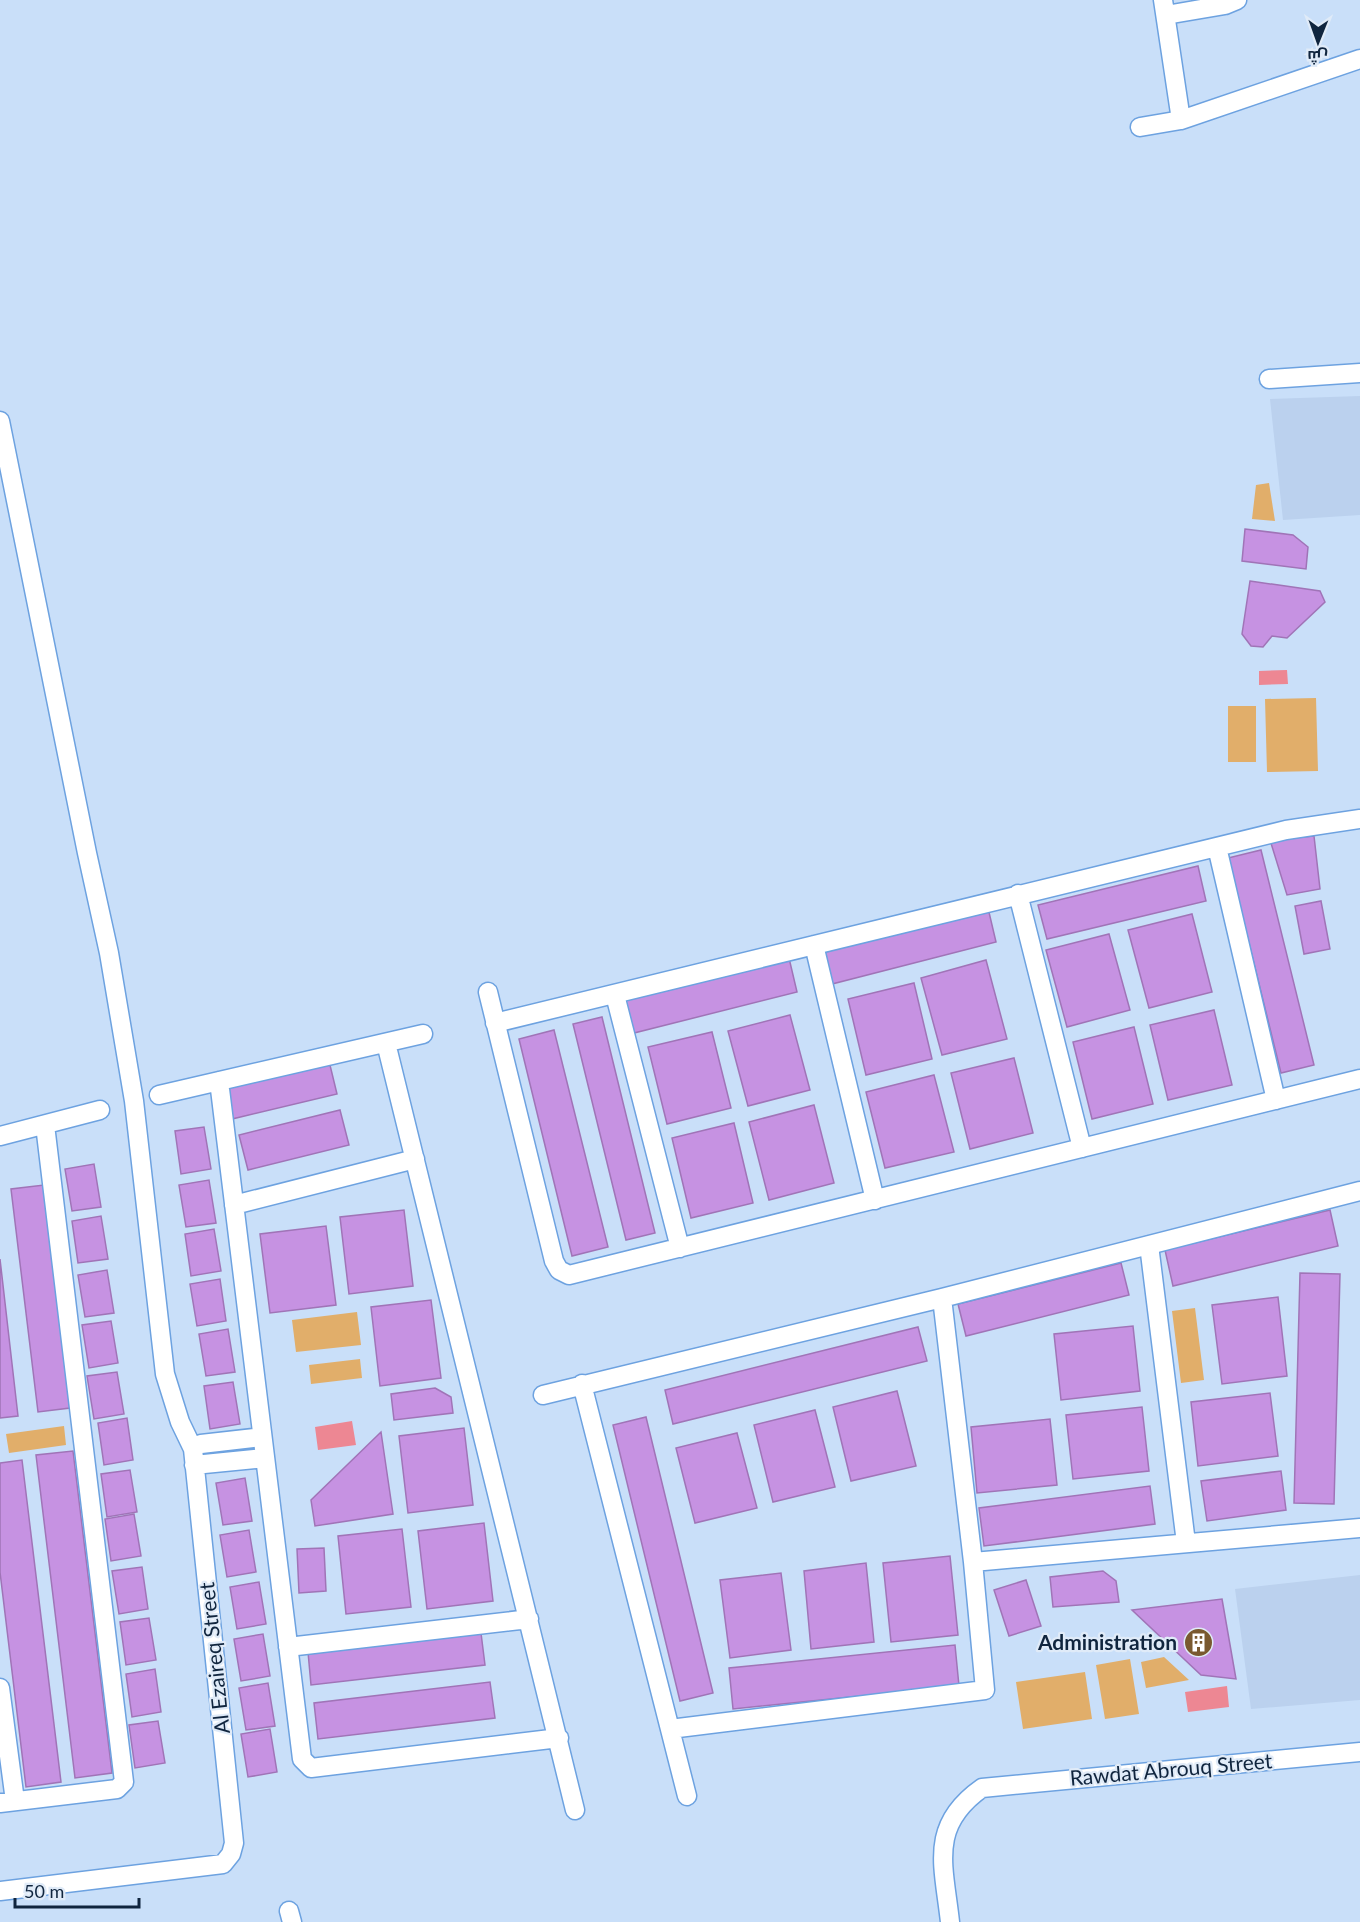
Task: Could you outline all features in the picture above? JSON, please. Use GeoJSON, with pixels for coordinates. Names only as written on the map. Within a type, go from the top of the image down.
{"type":"FeatureCollection","features":[{"type":"Feature","properties":{"kind":"street"},"geometry":{"type":"LineString","coordinates":[[1181,120],[1164,8],[1225,5],[1237,0]]}},
{"type":"Feature","properties":{"kind":"street"},"geometry":{"type":"LineString","coordinates":[[1140,127],[1181,120],[1360,59]]}},
{"type":"Feature","properties":{"kind":"street"},"geometry":{"type":"LineString","coordinates":[[1269,379],[1360,373]]}},
{"type":"Feature","properties":{"kind":"street","name":"Al Ezaireq Street"},"geometry":{"type":"LineString","coordinates":[[0,421],[87,853],[110,953],[134,1101],[165,1374],[174,1406],[194,1457],[234,1843],[231,1854],[223,1864],[0,1891]]}},
{"type":"Feature","properties":{"kind":"street"},"geometry":{"type":"LineString","coordinates":[[495,1023],[1286,830],[1360,819]]}},
{"type":"Feature","properties":{"kind":"street"},"geometry":{"type":"LineString","coordinates":[[1217,848],[1276,1100]]}},
{"type":"Feature","properties":{"kind":"street"},"geometry":{"type":"LineString","coordinates":[[1018,894],[1082,1148]]}},
{"type":"Feature","properties":{"kind":"street"},"geometry":{"type":"LineString","coordinates":[[814,945],[875,1200]]}},
{"type":"Feature","properties":{"kind":"street"},"geometry":{"type":"LineString","coordinates":[[488,992],[554,1261],[559,1270],[569,1275],[1360,1079]]}},
{"type":"Feature","properties":{"kind":"street"},"geometry":{"type":"LineString","coordinates":[[615,995],[680,1248]]}},
{"type":"Feature","properties":{"kind":"street"},"geometry":{"type":"LineString","coordinates":[[159,1095],[423,1034]]}},
{"type":"Feature","properties":{"kind":"street"},"geometry":{"type":"LineString","coordinates":[[386,1043],[575,1810]]}},
{"type":"Feature","properties":{"kind":"street"},"geometry":{"type":"LineString","coordinates":[[219,1081],[302,1759],[311,1768],[559,1738]]}},
{"type":"Feature","properties":{"kind":"street"},"geometry":{"type":"LineString","coordinates":[[0,1136],[100,1110]]}},
{"type":"Feature","properties":{"kind":"street"},"geometry":{"type":"LineString","coordinates":[[0,1689],[8,1802],[117,1789],[124,1782],[45,1125]]}},
{"type":"Feature","properties":{"kind":"street"},"geometry":{"type":"LineString","coordinates":[[234,1205],[415,1159]]}},
{"type":"Feature","properties":{"kind":"street"},"geometry":{"type":"LineString","coordinates":[[543,1395],[942,1298],[1360,1191]]}},
{"type":"Feature","properties":{"kind":"street"},"geometry":{"type":"LineString","coordinates":[[1149,1245],[1186,1543]]}},
{"type":"Feature","properties":{"kind":"street"},"geometry":{"type":"LineString","coordinates":[[670,1729],[985,1690],[973,1562],[942,1298]]}},
{"type":"Feature","properties":{"kind":"street"},"geometry":{"type":"LineString","coordinates":[[582,1384],[687,1796]]}},
{"type":"Feature","properties":{"kind":"street"},"geometry":{"type":"LineString","coordinates":[[262,1437],[201,1444],[195,1446],[194,1457],[265,1458]]}},
{"type":"Feature","properties":{"kind":"street"},"geometry":{"type":"LineString","coordinates":[[973,1562],[1360,1528]]}},
{"type":"Feature","properties":{"kind":"street"},"geometry":{"type":"LineString","coordinates":[[288,1647],[529,1619]]}},
{"type":"Feature","properties":{"kind":"street","name":"Rawdat Abrouq Street"},"geometry":{"type":"LineString","coordinates":[[950,1922],[942,1851],[944,1839],[953,1817],[961,1806],[982,1788],[1360,1752]]}},
{"type":"Feature","properties":{"kind":"shaded area"},"geometry":{"type":"Polygon","coordinates":[[[1360,396],[1360,515],[1283,520],[1270,399],[1360,396]]]}},
{"type":"Feature","properties":{"kind":"shaded area"},"geometry":{"type":"Polygon","coordinates":[[[1269,483],[1275,521],[1252,519],[1256,485],[1269,483]]]}},
{"type":"Feature","properties":{"kind":"shaded area"},"geometry":{"type":"Polygon","coordinates":[[[1287,670],[1288,684],[1259,685],[1259,671],[1287,670]]]}},
{"type":"Feature","properties":{"kind":"shaded area"},"geometry":{"type":"Polygon","coordinates":[[[1316,698],[1318,771],[1267,772],[1265,699],[1316,698]]]}},
{"type":"Feature","properties":{"kind":"shaded area"},"geometry":{"type":"Polygon","coordinates":[[[1228,706],[1256,706],[1256,762],[1228,762],[1228,706]]]}},
{"type":"Feature","properties":{"kind":"shaded area"},"geometry":{"type":"Polygon","coordinates":[[[1195,1308],[1204,1380],[1181,1383],[1172,1311],[1195,1308]]]}},
{"type":"Feature","properties":{"kind":"shaded area"},"geometry":{"type":"Polygon","coordinates":[[[357,1312],[361,1345],[296,1352],[292,1320],[357,1312]]]}},
{"type":"Feature","properties":{"kind":"shaded area"},"geometry":{"type":"Polygon","coordinates":[[[360,1359],[362,1378],[311,1384],[309,1365],[360,1359]]]}},
{"type":"Feature","properties":{"kind":"shaded area"},"geometry":{"type":"Polygon","coordinates":[[[352,1421],[356,1445],[318,1450],[315,1427],[352,1421]]]}},
{"type":"Feature","properties":{"kind":"shaded area"},"geometry":{"type":"Polygon","coordinates":[[[64,1426],[66,1445],[9,1453],[6,1434],[64,1426]]]}},
{"type":"Feature","properties":{"kind":"shaded area"},"geometry":{"type":"Polygon","coordinates":[[[1360,1575],[1360,1700],[1251,1709],[1235,1589],[1360,1575]]]}},
{"type":"Feature","properties":{"kind":"shaded area"},"geometry":{"type":"Polygon","coordinates":[[[1164,1657],[1189,1680],[1146,1688],[1141,1662],[1164,1657]]]}},
{"type":"Feature","properties":{"kind":"shaded area"},"geometry":{"type":"Polygon","coordinates":[[[1130,1659],[1139,1714],[1105,1719],[1096,1665],[1130,1659]]]}},
{"type":"Feature","properties":{"kind":"shaded area"},"geometry":{"type":"Polygon","coordinates":[[[1085,1672],[1092,1719],[1023,1729],[1016,1682],[1085,1672]]]}},
{"type":"Feature","properties":{"kind":"shaded area"},"geometry":{"type":"Polygon","coordinates":[[[1227,1686],[1229,1707],[1188,1712],[1185,1692],[1227,1686]]]}},
{"type":"Feature","properties":{"kind":"building"},"geometry":{"type":"Polygon","coordinates":[[[1245,529],[1293,535],[1308,547],[1306,569],[1242,561],[1245,529]]]}},
{"type":"Feature","properties":{"kind":"building"},"geometry":{"type":"Polygon","coordinates":[[[1250,581],[1320,591],[1325,602],[1287,638],[1272,636],[1263,647],[1251,646],[1242,634],[1250,581]]]}},
{"type":"Feature","properties":{"kind":"building"},"geometry":{"type":"Polygon","coordinates":[[[1314,836],[1320,889],[1287,895],[1270,840],[1314,836]]]}},
{"type":"Feature","properties":{"kind":"building"},"geometry":{"type":"Polygon","coordinates":[[[1261,850],[1314,1065],[1281,1073],[1228,858],[1261,850]]]}},
{"type":"Feature","properties":{"kind":"building"},"geometry":{"type":"Polygon","coordinates":[[[1198,866],[1206,901],[1047,939],[1038,905],[1198,866]]]}},
{"type":"Feature","properties":{"kind":"building"},"geometry":{"type":"Polygon","coordinates":[[[1321,901],[1330,949],[1304,954],[1295,906],[1321,901]]]}},
{"type":"Feature","properties":{"kind":"building"},"geometry":{"type":"Polygon","coordinates":[[[988,908],[996,942],[832,984],[823,950],[988,908]]]}},
{"type":"Feature","properties":{"kind":"building"},"geometry":{"type":"Polygon","coordinates":[[[1192,914],[1212,992],[1149,1008],[1128,930],[1192,914]]]}},
{"type":"Feature","properties":{"kind":"building"},"geometry":{"type":"Polygon","coordinates":[[[1109,934],[1130,1010],[1067,1027],[1046,950],[1109,934]]]}},
{"type":"Feature","properties":{"kind":"building"},"geometry":{"type":"Polygon","coordinates":[[[789,958],[797,992],[634,1033],[625,999],[789,958]]]}},
{"type":"Feature","properties":{"kind":"building"},"geometry":{"type":"Polygon","coordinates":[[[986,960],[1007,1039],[942,1055],[921,978],[986,960]]]}},
{"type":"Feature","properties":{"kind":"building"},"geometry":{"type":"Polygon","coordinates":[[[914,983],[932,1059],[866,1075],[848,999],[914,983]]]}},
{"type":"Feature","properties":{"kind":"building"},"geometry":{"type":"Polygon","coordinates":[[[1214,1010],[1232,1085],[1168,1100],[1150,1025],[1214,1010]]]}},
{"type":"Feature","properties":{"kind":"building"},"geometry":{"type":"Polygon","coordinates":[[[790,1015],[810,1090],[748,1106],[728,1031],[790,1015]]]}},
{"type":"Feature","properties":{"kind":"building"},"geometry":{"type":"Polygon","coordinates":[[[602,1017],[655,1233],[626,1240],[573,1024],[602,1017]]]}},
{"type":"Feature","properties":{"kind":"building"},"geometry":{"type":"Polygon","coordinates":[[[1134,1027],[1153,1104],[1092,1119],[1073,1042],[1134,1027]]]}},
{"type":"Feature","properties":{"kind":"building"},"geometry":{"type":"Polygon","coordinates":[[[554,1030],[608,1247],[572,1256],[519,1039],[554,1030]]]}},
{"type":"Feature","properties":{"kind":"building"},"geometry":{"type":"Polygon","coordinates":[[[712,1032],[731,1108],[667,1124],[648,1047],[712,1032]]]}},
{"type":"Feature","properties":{"kind":"building"},"geometry":{"type":"Polygon","coordinates":[[[1014,1058],[1033,1133],[970,1149],[951,1073],[1014,1058]]]}},
{"type":"Feature","properties":{"kind":"building"},"geometry":{"type":"Polygon","coordinates":[[[329,1061],[337,1094],[232,1119],[224,1087],[329,1061]]]}},
{"type":"Feature","properties":{"kind":"building"},"geometry":{"type":"Polygon","coordinates":[[[934,1075],[954,1152],[885,1168],[866,1092],[934,1075]]]}},
{"type":"Feature","properties":{"kind":"building"},"geometry":{"type":"Polygon","coordinates":[[[814,1105],[834,1183],[769,1200],[749,1122],[814,1105]]]}},
{"type":"Feature","properties":{"kind":"building"},"geometry":{"type":"Polygon","coordinates":[[[340,1110],[349,1145],[248,1170],[239,1135],[340,1110]]]}},
{"type":"Feature","properties":{"kind":"building"},"geometry":{"type":"Polygon","coordinates":[[[734,1123],[753,1203],[691,1218],[672,1138],[734,1123]]]}},
{"type":"Feature","properties":{"kind":"building"},"geometry":{"type":"Polygon","coordinates":[[[204,1127],[211,1169],[181,1174],[175,1131],[204,1127]]]}},
{"type":"Feature","properties":{"kind":"building"},"geometry":{"type":"Polygon","coordinates":[[[94,1164],[101,1207],[72,1211],[65,1169],[94,1164]]]}},
{"type":"Feature","properties":{"kind":"building"},"geometry":{"type":"Polygon","coordinates":[[[209,1180],[216,1223],[186,1227],[179,1185],[209,1180]]]}},
{"type":"Feature","properties":{"kind":"building"},"geometry":{"type":"Polygon","coordinates":[[[44,1185],[70,1408],[38,1412],[11,1189],[44,1185]]]}},
{"type":"Feature","properties":{"kind":"building"},"geometry":{"type":"Polygon","coordinates":[[[404,1210],[413,1286],[349,1294],[340,1217],[404,1210]]]}},
{"type":"Feature","properties":{"kind":"building"},"geometry":{"type":"Polygon","coordinates":[[[1330,1210],[1338,1246],[1173,1286],[1165,1250],[1330,1210]]]}},
{"type":"Feature","properties":{"kind":"building"},"geometry":{"type":"Polygon","coordinates":[[[101,1216],[108,1259],[78,1263],[72,1221],[101,1216]]]}},
{"type":"Feature","properties":{"kind":"building"},"geometry":{"type":"Polygon","coordinates":[[[326,1226],[336,1305],[270,1313],[260,1234],[326,1226]]]}},
{"type":"Feature","properties":{"kind":"building"},"geometry":{"type":"Polygon","coordinates":[[[214,1229],[221,1271],[191,1276],[185,1234],[214,1229]]]}},
{"type":"Feature","properties":{"kind":"building"},"geometry":{"type":"Polygon","coordinates":[[[0,1259],[18,1416],[0,1418],[0,1259]]]}},
{"type":"Feature","properties":{"kind":"building"},"geometry":{"type":"Polygon","coordinates":[[[1121,1263],[1129,1295],[966,1336],[958,1304],[1121,1263]]]}},
{"type":"Feature","properties":{"kind":"building"},"geometry":{"type":"Polygon","coordinates":[[[107,1270],[114,1313],[85,1317],[78,1275],[107,1270]]]}},
{"type":"Feature","properties":{"kind":"building"},"geometry":{"type":"Polygon","coordinates":[[[1300,1273],[1340,1274],[1334,1504],[1294,1503],[1300,1273]]]}},
{"type":"Feature","properties":{"kind":"building"},"geometry":{"type":"Polygon","coordinates":[[[220,1279],[226,1321],[197,1326],[190,1284],[220,1279]]]}},
{"type":"Feature","properties":{"kind":"building"},"geometry":{"type":"Polygon","coordinates":[[[1278,1297],[1287,1376],[1222,1384],[1212,1305],[1278,1297]]]}},
{"type":"Feature","properties":{"kind":"building"},"geometry":{"type":"Polygon","coordinates":[[[431,1300],[441,1378],[380,1386],[371,1307],[431,1300]]]}},
{"type":"Feature","properties":{"kind":"building"},"geometry":{"type":"Polygon","coordinates":[[[111,1321],[118,1363],[89,1368],[82,1325],[111,1321]]]}},
{"type":"Feature","properties":{"kind":"building"},"geometry":{"type":"Polygon","coordinates":[[[1133,1326],[1140,1391],[1061,1400],[1054,1334],[1133,1326]]]}},
{"type":"Feature","properties":{"kind":"building"},"geometry":{"type":"Polygon","coordinates":[[[918,1327],[927,1361],[673,1424],[665,1390],[918,1327]]]}},
{"type":"Feature","properties":{"kind":"building"},"geometry":{"type":"Polygon","coordinates":[[[228,1329],[235,1372],[206,1376],[199,1334],[228,1329]]]}},
{"type":"Feature","properties":{"kind":"building"},"geometry":{"type":"Polygon","coordinates":[[[117,1372],[124,1414],[94,1419],[87,1376],[117,1372]]]}},
{"type":"Feature","properties":{"kind":"building"},"geometry":{"type":"Polygon","coordinates":[[[233,1382],[240,1424],[210,1429],[204,1386],[233,1382]]]}},
{"type":"Feature","properties":{"kind":"building"},"geometry":{"type":"Polygon","coordinates":[[[435,1388],[451,1397],[453,1413],[394,1420],[391,1394],[435,1388]]]}},
{"type":"Feature","properties":{"kind":"building"},"geometry":{"type":"Polygon","coordinates":[[[897,1391],[916,1466],[851,1481],[833,1407],[897,1391]]]}},
{"type":"Feature","properties":{"kind":"building"},"geometry":{"type":"Polygon","coordinates":[[[1270,1393],[1278,1456],[1198,1466],[1191,1402],[1270,1393]]]}},
{"type":"Feature","properties":{"kind":"building"},"geometry":{"type":"Polygon","coordinates":[[[1142,1407],[1149,1471],[1073,1479],[1066,1415],[1142,1407]]]}},
{"type":"Feature","properties":{"kind":"building"},"geometry":{"type":"Polygon","coordinates":[[[815,1410],[835,1487],[773,1502],[754,1425],[815,1410]]]}},
{"type":"Feature","properties":{"kind":"building"},"geometry":{"type":"Polygon","coordinates":[[[646,1417],[713,1693],[680,1701],[613,1425],[646,1417]]]}},
{"type":"Feature","properties":{"kind":"building"},"geometry":{"type":"Polygon","coordinates":[[[127,1418],[133,1460],[104,1465],[98,1423],[127,1418]]]}},
{"type":"Feature","properties":{"kind":"building"},"geometry":{"type":"Polygon","coordinates":[[[1050,1419],[1057,1485],[977,1493],[971,1427],[1050,1419]]]}},
{"type":"Feature","properties":{"kind":"building"},"geometry":{"type":"Polygon","coordinates":[[[464,1428],[473,1505],[408,1513],[399,1436],[464,1428]]]}},
{"type":"Feature","properties":{"kind":"building"},"geometry":{"type":"Polygon","coordinates":[[[381,1432],[393,1514],[315,1526],[311,1500],[381,1432]]]}},
{"type":"Feature","properties":{"kind":"building"},"geometry":{"type":"Polygon","coordinates":[[[737,1433],[757,1508],[695,1523],[676,1448],[737,1433]]]}},
{"type":"Feature","properties":{"kind":"building"},"geometry":{"type":"Polygon","coordinates":[[[73,1451],[112,1773],[75,1778],[36,1455],[73,1451]]]}},
{"type":"Feature","properties":{"kind":"building"},"geometry":{"type":"Polygon","coordinates":[[[22,1460],[61,1782],[26,1787],[0,1572],[0,1463],[22,1460]]]}},
{"type":"Feature","properties":{"kind":"building"},"geometry":{"type":"Polygon","coordinates":[[[130,1470],[137,1512],[107,1517],[101,1474],[130,1470]]]}},
{"type":"Feature","properties":{"kind":"building"},"geometry":{"type":"Polygon","coordinates":[[[1281,1471],[1286,1510],[1207,1521],[1201,1481],[1281,1471]]]}},
{"type":"Feature","properties":{"kind":"building"},"geometry":{"type":"Polygon","coordinates":[[[245,1478],[252,1521],[223,1525],[216,1483],[245,1478]]]}},
{"type":"Feature","properties":{"kind":"building"},"geometry":{"type":"Polygon","coordinates":[[[1150,1486],[1155,1524],[984,1546],[979,1508],[1150,1486]]]}},
{"type":"Feature","properties":{"kind":"building"},"geometry":{"type":"Polygon","coordinates":[[[134,1514],[141,1556],[111,1561],[105,1519],[134,1514]]]}},
{"type":"Feature","properties":{"kind":"building"},"geometry":{"type":"Polygon","coordinates":[[[484,1523],[493,1601],[427,1609],[418,1531],[484,1523]]]}},
{"type":"Feature","properties":{"kind":"building"},"geometry":{"type":"Polygon","coordinates":[[[402,1529],[411,1607],[346,1614],[338,1536],[402,1529]]]}},
{"type":"Feature","properties":{"kind":"building"},"geometry":{"type":"Polygon","coordinates":[[[249,1530],[256,1572],[227,1577],[220,1535],[249,1530]]]}},
{"type":"Feature","properties":{"kind":"building"},"geometry":{"type":"Polygon","coordinates":[[[324,1548],[326,1591],[299,1593],[297,1549],[324,1548]]]}},
{"type":"Feature","properties":{"kind":"building"},"geometry":{"type":"Polygon","coordinates":[[[950,1556],[958,1635],[891,1642],[883,1563],[950,1556]]]}},
{"type":"Feature","properties":{"kind":"building"},"geometry":{"type":"Polygon","coordinates":[[[866,1563],[874,1642],[811,1649],[804,1571],[866,1563]]]}},
{"type":"Feature","properties":{"kind":"building"},"geometry":{"type":"Polygon","coordinates":[[[142,1567],[148,1609],[119,1614],[112,1571],[142,1567]]]}},
{"type":"Feature","properties":{"kind":"building"},"geometry":{"type":"Polygon","coordinates":[[[1103,1571],[1116,1581],[1119,1602],[1053,1607],[1050,1577],[1103,1571]]]}},
{"type":"Feature","properties":{"kind":"building"},"geometry":{"type":"Polygon","coordinates":[[[781,1573],[791,1650],[730,1658],[720,1580],[781,1573]]]}},
{"type":"Feature","properties":{"kind":"building"},"geometry":{"type":"Polygon","coordinates":[[[1026,1580],[1041,1626],[1009,1636],[994,1590],[1026,1580]]]}},
{"type":"Feature","properties":{"kind":"building"},"geometry":{"type":"Polygon","coordinates":[[[259,1582],[266,1624],[237,1629],[230,1587],[259,1582]]]}},
{"type":"Feature","properties":{"kind":"building","name":"Administration"},"geometry":{"type":"Polygon","coordinates":[[[1222,1599],[1236,1679],[1201,1675],[1132,1610],[1222,1599]]]}},
{"type":"Feature","properties":{"kind":"building"},"geometry":{"type":"Polygon","coordinates":[[[149,1618],[156,1660],[126,1665],[120,1622],[149,1618]]]}},
{"type":"Feature","properties":{"kind":"building"},"geometry":{"type":"Polygon","coordinates":[[[481,1633],[485,1665],[311,1685],[308,1652],[481,1633]]]}},
{"type":"Feature","properties":{"kind":"building"},"geometry":{"type":"Polygon","coordinates":[[[263,1634],[270,1676],[241,1681],[234,1639],[263,1634]]]}},
{"type":"Feature","properties":{"kind":"building"},"geometry":{"type":"Polygon","coordinates":[[[955,1645],[959,1686],[733,1709],[729,1668],[955,1645]]]}},
{"type":"Feature","properties":{"kind":"building"},"geometry":{"type":"Polygon","coordinates":[[[155,1669],[161,1712],[132,1717],[126,1674],[155,1669]]]}},
{"type":"Feature","properties":{"kind":"building"},"geometry":{"type":"Polygon","coordinates":[[[490,1682],[495,1718],[318,1739],[314,1703],[490,1682]]]}},
{"type":"Feature","properties":{"kind":"building"},"geometry":{"type":"Polygon","coordinates":[[[268,1683],[275,1726],[246,1730],[239,1688],[268,1683]]]}},
{"type":"Feature","properties":{"kind":"building"},"geometry":{"type":"Polygon","coordinates":[[[158,1721],[165,1763],[135,1768],[129,1725],[158,1721]]]}},
{"type":"Feature","properties":{"kind":"building"},"geometry":{"type":"Polygon","coordinates":[[[270,1729],[277,1772],[248,1777],[241,1734],[270,1729]]]}},
{"type":"Feature","properties":{"kind":"place","name":"Administration"},"geometry":{"type":"Point","coordinates":[1198,1643]}}]}
